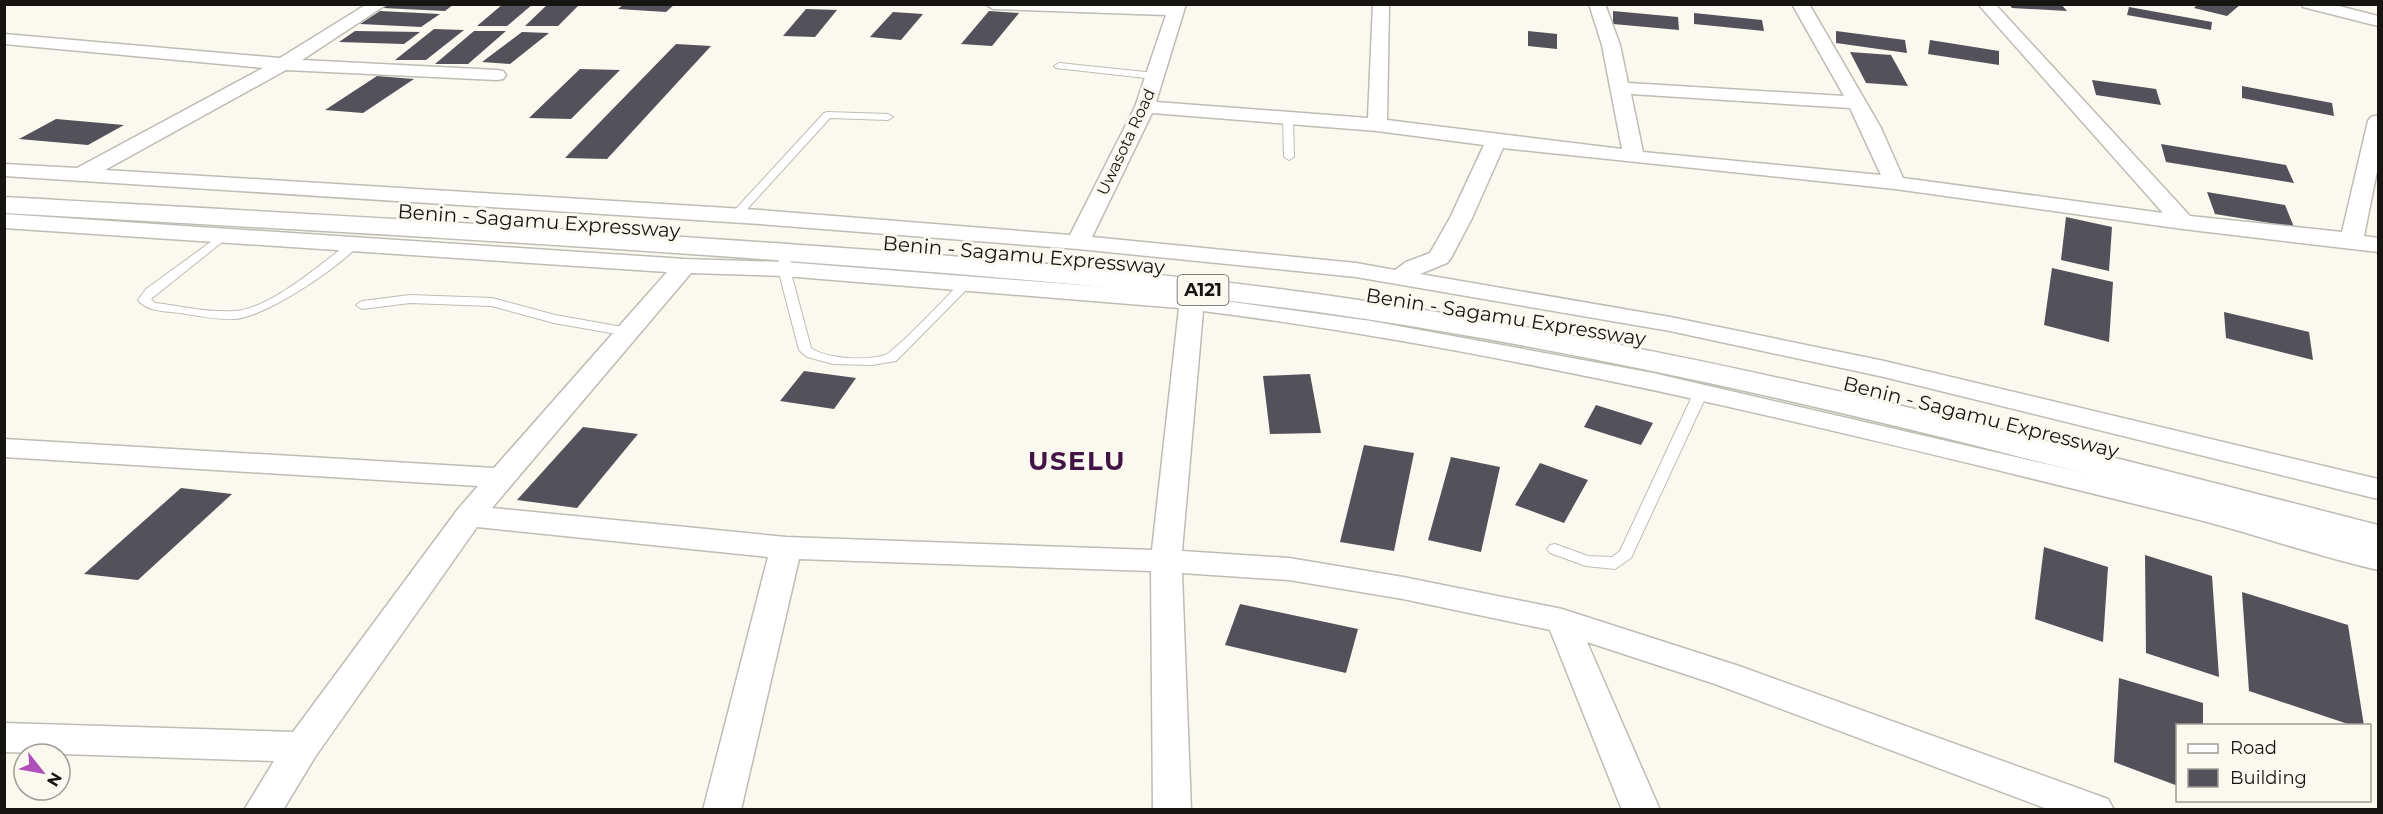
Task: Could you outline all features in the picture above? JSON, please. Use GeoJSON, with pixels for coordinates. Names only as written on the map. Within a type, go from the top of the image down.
{"type":"FeatureCollection","features":[{"type":"Feature","properties":{"kind":"highway","name":"Benin - Sagamu Expressway"},"geometry":{"type":"LineString","coordinates":[[4,189],[860,241],[1192,269],[1474,311],[1712,352],[2109,447],[2379,517]]}},
{"type":"Feature","properties":{"kind":"highway","name":"A121"},"geometry":{"type":"LineString","coordinates":[[4,205],[785,260],[993,268],[1244,295],[1434,320],[1754,384],[1938,425],[2379,538]]}},
{"type":"Feature","properties":{"kind":"street"},"geometry":{"type":"LineString","coordinates":[[80,175],[283,64],[380,4]]}},
{"type":"Feature","properties":{"kind":"street"},"geometry":{"type":"LineString","coordinates":[[993,4],[1177,7]]}},
{"type":"Feature","properties":{"kind":"street"},"geometry":{"type":"LineString","coordinates":[[1377,125],[1381,4]]}},
{"type":"Feature","properties":{"kind":"street"},"geometry":{"type":"LineString","coordinates":[[1598,4],[1611,45],[1634,157]]}},
{"type":"Feature","properties":{"kind":"street"},"geometry":{"type":"LineString","coordinates":[[1800,4],[1871,128],[1895,183]]}},
{"type":"Feature","properties":{"kind":"street"},"geometry":{"type":"LineString","coordinates":[[1986,4],[2183,222]]}},
{"type":"Feature","properties":{"kind":"street"},"geometry":{"type":"LineString","coordinates":[[2309,4],[2379,21]]}},
{"type":"Feature","properties":{"kind":"street","name":"Uwasota Road"},"geometry":{"type":"LineString","coordinates":[[1078,242],[1145,107],[1177,7]]}},
{"type":"Feature","properties":{"kind":"street"},"geometry":{"type":"LineString","coordinates":[[4,39],[283,64],[497,75]]}},
{"type":"Feature","properties":{"kind":"street"},"geometry":{"type":"LineString","coordinates":[[1620,88],[1857,103]]}},
{"type":"Feature","properties":{"kind":"street"},"geometry":{"type":"LineString","coordinates":[[1145,107],[1377,125],[1634,157],[1895,183],[2183,222],[2352,240],[2379,246]]}},
{"type":"Feature","properties":{"kind":"street"},"geometry":{"type":"LineString","coordinates":[[2352,240],[2379,121]]}},
{"type":"Feature","properties":{"kind":"street"},"geometry":{"type":"LineString","coordinates":[[1399,278],[1414,267],[1439,258],[1461,218],[1496,141]]}},
{"type":"Feature","properties":{"kind":"street"},"geometry":{"type":"LineString","coordinates":[[4,170],[736,215],[1078,242],[1356,270],[1670,324],[1884,369],[2379,489]]}},
{"type":"Feature","properties":{"kind":"street"},"geometry":{"type":"LineString","coordinates":[[4,221],[685,266],[785,260],[967,283],[1192,303],[1371,328],[1653,381],[2184,506],[2379,559]]}},
{"type":"Feature","properties":{"kind":"street"},"geometry":{"type":"LineString","coordinates":[[263,810],[302,747],[469,516],[685,266]]}},
{"type":"Feature","properties":{"kind":"street"},"geometry":{"type":"LineString","coordinates":[[1172,810],[1166,561],[1192,303]]}},
{"type":"Feature","properties":{"kind":"street"},"geometry":{"type":"LineString","coordinates":[[4,448],[502,477]]}},
{"type":"Feature","properties":{"kind":"street"},"geometry":{"type":"LineString","coordinates":[[469,516],[786,548],[1166,561],[1289,569],[1403,588],[1562,621],[1738,679],[2095,810]]}},
{"type":"Feature","properties":{"kind":"street"},"geometry":{"type":"LineString","coordinates":[[722,810],[786,548]]}},
{"type":"Feature","properties":{"kind":"street"},"geometry":{"type":"LineString","coordinates":[[1562,621],[1641,810]]}},
{"type":"Feature","properties":{"kind":"street"},"geometry":{"type":"LineString","coordinates":[[4,737],[302,747]]}},
{"type":"Feature","properties":{"kind":"lane"},"geometry":{"type":"LineString","coordinates":[[1059,66],[1155,76]]}},
{"type":"Feature","properties":{"kind":"lane"},"geometry":{"type":"LineString","coordinates":[[736,215],[827,115],[888,117]]}},
{"type":"Feature","properties":{"kind":"lane"},"geometry":{"type":"LineString","coordinates":[[1288,119],[1289,157]]}},
{"type":"Feature","properties":{"kind":"lane"},"geometry":{"type":"LineString","coordinates":[[223,236],[150,292],[144,300],[152,306],[237,315],[257,311],[275,301],[354,244]]}},
{"type":"Feature","properties":{"kind":"lane"},"geometry":{"type":"LineString","coordinates":[[785,260],[805,350],[816,358],[877,362],[891,358],[967,283]]}},
{"type":"Feature","properties":{"kind":"lane"},"geometry":{"type":"LineString","coordinates":[[362,305],[410,300],[492,302],[554,320],[628,332]]}},
{"type":"Feature","properties":{"kind":"lane"},"geometry":{"type":"LineString","coordinates":[[1555,549],[1586,561],[1615,563],[1626,554],[1701,392]]}},
{"type":"Feature","properties":{"kind":"building"},"geometry":{"type":"Polygon","coordinates":[[[388,4],[454,4],[445,11],[383,8],[388,4]]]}},
{"type":"Feature","properties":{"kind":"building"},"geometry":{"type":"Polygon","coordinates":[[[503,4],[533,4],[507,26],[477,26],[503,4]]]}},
{"type":"Feature","properties":{"kind":"building"},"geometry":{"type":"Polygon","coordinates":[[[548,4],[580,4],[558,26],[525,26],[548,4]]]}},
{"type":"Feature","properties":{"kind":"building"},"geometry":{"type":"Polygon","coordinates":[[[624,4],[675,4],[666,12],[618,9],[624,4]]]}},
{"type":"Feature","properties":{"kind":"building"},"geometry":{"type":"Polygon","coordinates":[[[2009,4],[2061,4],[2067,11],[2012,8],[2009,4]]]}},
{"type":"Feature","properties":{"kind":"building"},"geometry":{"type":"Polygon","coordinates":[[[2198,4],[2241,4],[2227,16],[2194,8],[2198,4]]]}},
{"type":"Feature","properties":{"kind":"building"},"geometry":{"type":"Polygon","coordinates":[[[2129,7],[2212,22],[2211,30],[2127,15],[2129,7]]]}},
{"type":"Feature","properties":{"kind":"building"},"geometry":{"type":"Polygon","coordinates":[[[806,9],[837,10],[815,37],[783,36],[806,9]]]}},
{"type":"Feature","properties":{"kind":"building"},"geometry":{"type":"Polygon","coordinates":[[[380,11],[440,14],[421,27],[360,24],[380,11]]]}},
{"type":"Feature","properties":{"kind":"building"},"geometry":{"type":"Polygon","coordinates":[[[989,11],[1019,13],[992,46],[961,44],[989,11]]]}},
{"type":"Feature","properties":{"kind":"building"},"geometry":{"type":"Polygon","coordinates":[[[1613,11],[1678,17],[1679,30],[1613,24],[1613,11]]]}},
{"type":"Feature","properties":{"kind":"building"},"geometry":{"type":"Polygon","coordinates":[[[893,12],[923,14],[901,40],[870,37],[893,12]]]}},
{"type":"Feature","properties":{"kind":"building"},"geometry":{"type":"Polygon","coordinates":[[[1694,13],[1762,20],[1764,31],[1694,24],[1694,13]]]}},
{"type":"Feature","properties":{"kind":"building"},"geometry":{"type":"Polygon","coordinates":[[[434,29],[464,30],[426,60],[395,60],[434,29]]]}},
{"type":"Feature","properties":{"kind":"building"},"geometry":{"type":"Polygon","coordinates":[[[355,31],[420,32],[404,44],[339,42],[355,31]]]}},
{"type":"Feature","properties":{"kind":"building"},"geometry":{"type":"Polygon","coordinates":[[[474,31],[506,31],[468,64],[435,64],[474,31]]]}},
{"type":"Feature","properties":{"kind":"building"},"geometry":{"type":"Polygon","coordinates":[[[1528,31],[1557,34],[1557,49],[1528,46],[1528,31]]]}},
{"type":"Feature","properties":{"kind":"building"},"geometry":{"type":"Polygon","coordinates":[[[1836,31],[1905,40],[1907,53],[1836,43],[1836,31]]]}},
{"type":"Feature","properties":{"kind":"building"},"geometry":{"type":"Polygon","coordinates":[[[522,32],[549,33],[510,64],[482,62],[522,32]]]}},
{"type":"Feature","properties":{"kind":"building"},"geometry":{"type":"Polygon","coordinates":[[[1930,40],[1999,51],[1999,65],[1928,54],[1930,40]]]}},
{"type":"Feature","properties":{"kind":"building"},"geometry":{"type":"Polygon","coordinates":[[[676,44],[711,46],[607,159],[565,158],[676,44]]]}},
{"type":"Feature","properties":{"kind":"building"},"geometry":{"type":"Polygon","coordinates":[[[1850,52],[1891,55],[1908,86],[1866,83],[1850,52]]]}},
{"type":"Feature","properties":{"kind":"building"},"geometry":{"type":"Polygon","coordinates":[[[580,69],[620,70],[571,119],[529,118],[580,69]]]}},
{"type":"Feature","properties":{"kind":"building"},"geometry":{"type":"Polygon","coordinates":[[[377,76],[414,79],[363,113],[325,110],[377,76]]]}},
{"type":"Feature","properties":{"kind":"building"},"geometry":{"type":"Polygon","coordinates":[[[2092,80],[2156,89],[2161,105],[2096,95],[2092,80]]]}},
{"type":"Feature","properties":{"kind":"building"},"geometry":{"type":"Polygon","coordinates":[[[2242,86],[2332,103],[2334,116],[2242,98],[2242,86]]]}},
{"type":"Feature","properties":{"kind":"building"},"geometry":{"type":"Polygon","coordinates":[[[56,119],[124,125],[88,145],[19,139],[56,119]]]}},
{"type":"Feature","properties":{"kind":"building"},"geometry":{"type":"Polygon","coordinates":[[[2161,144],[2286,165],[2294,183],[2166,162],[2161,144]]]}},
{"type":"Feature","properties":{"kind":"building"},"geometry":{"type":"Polygon","coordinates":[[[2207,192],[2285,205],[2294,227],[2215,214],[2207,192]]]}},
{"type":"Feature","properties":{"kind":"building"},"geometry":{"type":"Polygon","coordinates":[[[2066,217],[2112,227],[2109,271],[2061,260],[2066,217]]]}},
{"type":"Feature","properties":{"kind":"building"},"geometry":{"type":"Polygon","coordinates":[[[2052,268],[2113,282],[2109,342],[2044,325],[2052,268]]]}},
{"type":"Feature","properties":{"kind":"building"},"geometry":{"type":"Polygon","coordinates":[[[2224,312],[2309,332],[2313,360],[2226,338],[2224,312]]]}},
{"type":"Feature","properties":{"kind":"building"},"geometry":{"type":"Polygon","coordinates":[[[804,371],[856,378],[834,409],[780,401],[804,371]]]}},
{"type":"Feature","properties":{"kind":"building"},"geometry":{"type":"Polygon","coordinates":[[[1310,374],[1321,433],[1270,434],[1263,376],[1310,374]]]}},
{"type":"Feature","properties":{"kind":"building"},"geometry":{"type":"Polygon","coordinates":[[[1596,405],[1653,423],[1641,445],[1584,427],[1596,405]]]}},
{"type":"Feature","properties":{"kind":"building"},"geometry":{"type":"Polygon","coordinates":[[[583,427],[638,434],[577,508],[517,500],[583,427]]]}},
{"type":"Feature","properties":{"kind":"building"},"geometry":{"type":"Polygon","coordinates":[[[1364,445],[1414,453],[1394,551],[1340,542],[1364,445]]]}},
{"type":"Feature","properties":{"kind":"building"},"geometry":{"type":"Polygon","coordinates":[[[1451,457],[1500,467],[1481,552],[1428,540],[1451,457]]]}},
{"type":"Feature","properties":{"kind":"building"},"geometry":{"type":"Polygon","coordinates":[[[1540,463],[1588,480],[1564,523],[1515,505],[1540,463]]]}},
{"type":"Feature","properties":{"kind":"building"},"geometry":{"type":"Polygon","coordinates":[[[181,488],[232,494],[138,580],[84,574],[181,488]]]}},
{"type":"Feature","properties":{"kind":"building"},"geometry":{"type":"Polygon","coordinates":[[[2044,547],[2108,567],[2103,642],[2035,619],[2044,547]]]}},
{"type":"Feature","properties":{"kind":"building"},"geometry":{"type":"Polygon","coordinates":[[[2145,555],[2212,576],[2219,677],[2146,653],[2145,555]]]}},
{"type":"Feature","properties":{"kind":"building"},"geometry":{"type":"Polygon","coordinates":[[[2242,592],[2348,625],[2364,724],[2348,724],[2249,691],[2242,592]]]}},
{"type":"Feature","properties":{"kind":"building"},"geometry":{"type":"Polygon","coordinates":[[[1240,604],[1358,629],[1346,673],[1225,645],[1240,604]]]}},
{"type":"Feature","properties":{"kind":"building"},"geometry":{"type":"Polygon","coordinates":[[[2119,678],[2203,703],[2203,724],[2176,724],[2176,785],[2114,762],[2119,678]]]}},
{"type":"Feature","properties":{"kind":"district","name":"USELU"},"geometry":{"type":"Point","coordinates":[1077,461]}}]}
